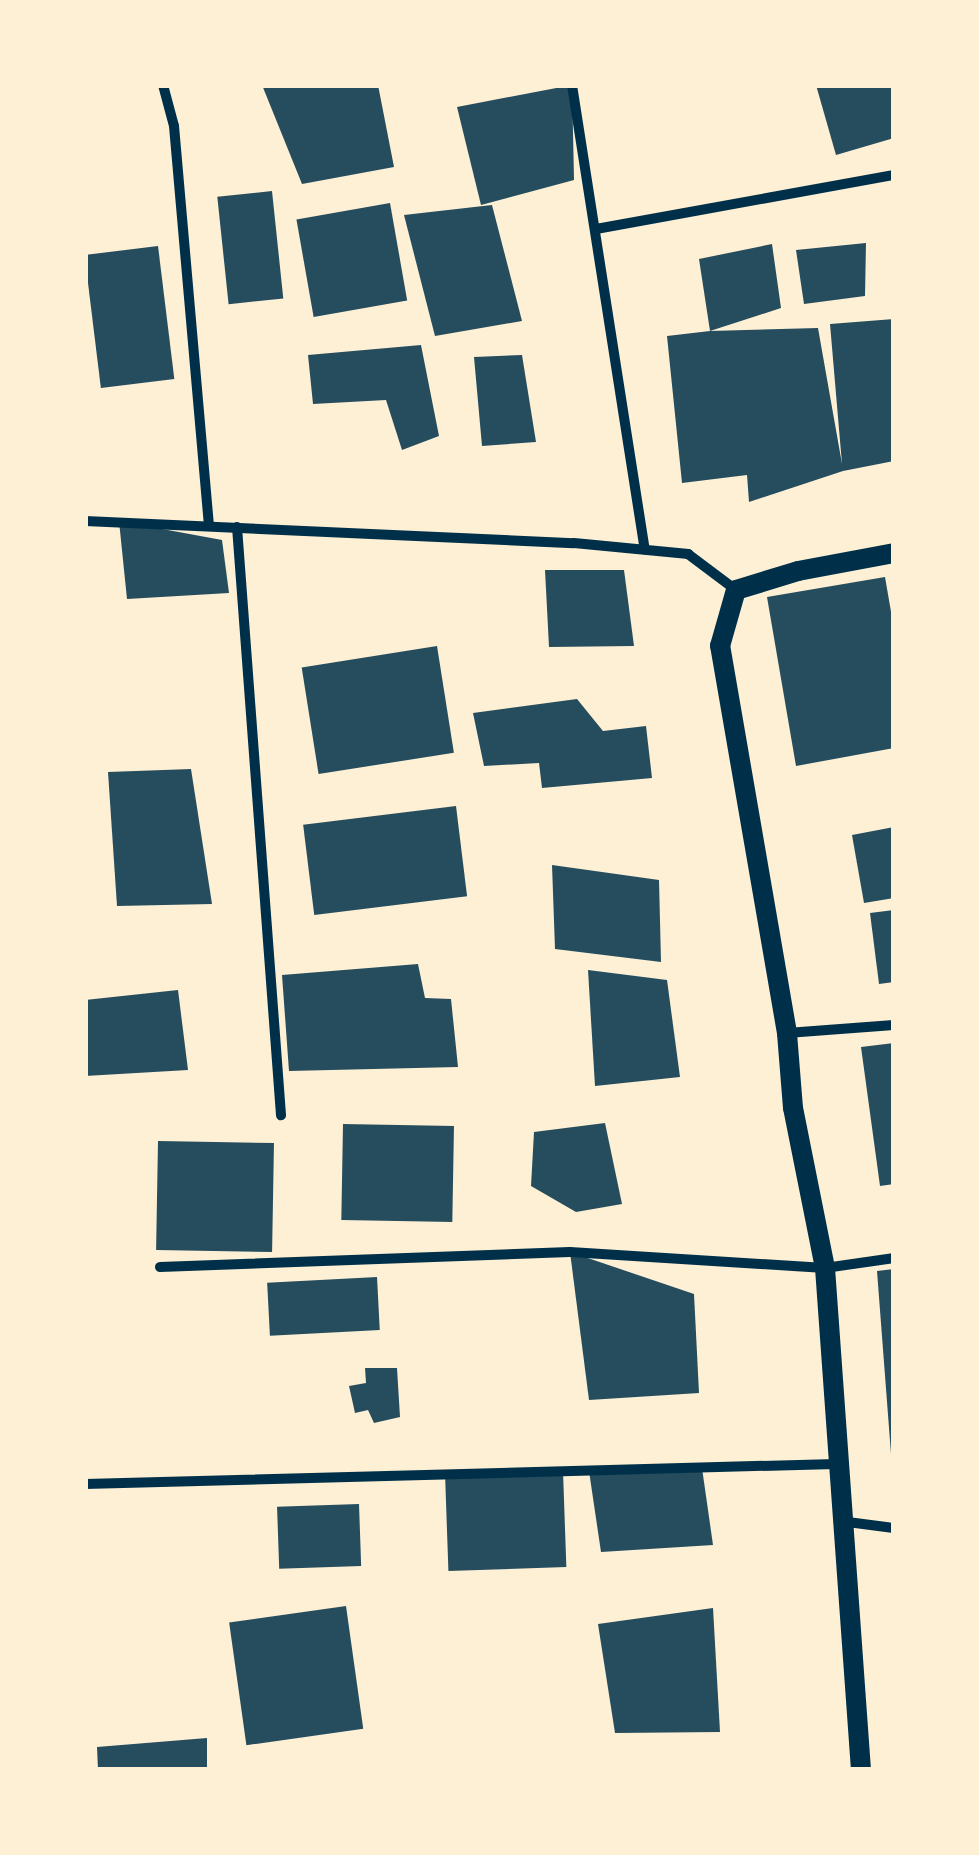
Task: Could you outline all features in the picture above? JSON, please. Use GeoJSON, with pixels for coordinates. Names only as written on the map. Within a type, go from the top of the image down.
{"type":"FeatureCollection","features":[{"type":"Feature","properties":{"kind":"main road"},"geometry":{"type":"LineString","coordinates":[[861,1770],[824,1268],[793,1108],[787,1033],[720,646],[736,590],[798,571],[894,553]]}},
{"type":"Feature","properties":{"kind":"street"},"geometry":{"type":"LineString","coordinates":[[163,85],[174,126],[209,525]]}},
{"type":"Feature","properties":{"kind":"street"},"geometry":{"type":"LineString","coordinates":[[572,85],[645,549]]}},
{"type":"Feature","properties":{"kind":"street"},"geometry":{"type":"LineString","coordinates":[[596,229],[894,175]]}},
{"type":"Feature","properties":{"kind":"street"},"geometry":{"type":"LineString","coordinates":[[85,521],[645,549],[688,554],[736,590]]}},
{"type":"Feature","properties":{"kind":"street"},"geometry":{"type":"LineString","coordinates":[[237,527],[281,1116]]}},
{"type":"Feature","properties":{"kind":"street"},"geometry":{"type":"LineString","coordinates":[[787,1033],[894,1024]]}},
{"type":"Feature","properties":{"kind":"street"},"geometry":{"type":"LineString","coordinates":[[160,1268],[570,1252],[824,1268],[894,1258]]}},
{"type":"Feature","properties":{"kind":"street"},"geometry":{"type":"LineString","coordinates":[[85,1484],[836,1464]]}},
{"type":"Feature","properties":{"kind":"street"},"geometry":{"type":"LineString","coordinates":[[840,1521],[894,1528]]}},
{"type":"Feature","properties":{"kind":"building"},"geometry":{"type":"Polygon","coordinates":[[[262,85],[378,85],[394,167],[302,184],[262,85]]]}},
{"type":"Feature","properties":{"kind":"building"},"geometry":{"type":"Polygon","coordinates":[[[572,85],[574,180],[481,205],[457,107],[572,85]]]}},
{"type":"Feature","properties":{"kind":"building"},"geometry":{"type":"Polygon","coordinates":[[[816,85],[894,85],[894,138],[836,155],[816,85]]]}},
{"type":"Feature","properties":{"kind":"building"},"geometry":{"type":"Polygon","coordinates":[[[272,191],[283,298],[229,304],[217,197],[272,191]]]}},
{"type":"Feature","properties":{"kind":"building"},"geometry":{"type":"Polygon","coordinates":[[[390,203],[407,300],[314,317],[296,219],[390,203]]]}},
{"type":"Feature","properties":{"kind":"building"},"geometry":{"type":"Polygon","coordinates":[[[492,205],[522,321],[435,336],[404,215],[492,205]]]}},
{"type":"Feature","properties":{"kind":"building"},"geometry":{"type":"Polygon","coordinates":[[[866,243],[865,296],[804,304],[796,250],[866,243]]]}},
{"type":"Feature","properties":{"kind":"building"},"geometry":{"type":"Polygon","coordinates":[[[772,244],[781,308],[710,331],[699,259],[772,244]]]}},
{"type":"Feature","properties":{"kind":"building"},"geometry":{"type":"Polygon","coordinates":[[[158,246],[174,379],[101,388],[85,255],[158,246]]]}},
{"type":"Feature","properties":{"kind":"building"},"geometry":{"type":"Polygon","coordinates":[[[894,319],[894,461],[843,471],[749,502],[747,475],[682,483],[667,336],[818,328],[842,464],[830,324],[894,319]]]}},
{"type":"Feature","properties":{"kind":"building"},"geometry":{"type":"Polygon","coordinates":[[[421,345],[439,436],[402,450],[386,400],[313,404],[308,355],[421,345]]]}},
{"type":"Feature","properties":{"kind":"building"},"geometry":{"type":"Polygon","coordinates":[[[522,355],[536,442],[482,446],[474,357],[522,355]]]}},
{"type":"Feature","properties":{"kind":"building"},"geometry":{"type":"Polygon","coordinates":[[[119,521],[222,540],[229,593],[127,599],[119,521]]]}},
{"type":"Feature","properties":{"kind":"building"},"geometry":{"type":"Polygon","coordinates":[[[545,570],[624,570],[634,646],[549,647],[545,570]]]}},
{"type":"Feature","properties":{"kind":"building"},"geometry":{"type":"Polygon","coordinates":[[[885,577],[894,629],[894,748],[796,766],[767,597],[885,577]]]}},
{"type":"Feature","properties":{"kind":"building"},"geometry":{"type":"Polygon","coordinates":[[[437,646],[454,753],[319,774],[302,667],[437,646]]]}},
{"type":"Feature","properties":{"kind":"building"},"geometry":{"type":"Polygon","coordinates":[[[577,699],[603,731],[646,726],[652,778],[542,788],[539,763],[484,766],[473,713],[577,699]]]}},
{"type":"Feature","properties":{"kind":"building"},"geometry":{"type":"Polygon","coordinates":[[[191,769],[212,904],[117,906],[108,772],[191,769]]]}},
{"type":"Feature","properties":{"kind":"building"},"geometry":{"type":"Polygon","coordinates":[[[456,806],[467,896],[314,915],[303,825],[456,806]]]}},
{"type":"Feature","properties":{"kind":"building"},"geometry":{"type":"Polygon","coordinates":[[[894,827],[894,898],[864,903],[852,835],[894,827]]]}},
{"type":"Feature","properties":{"kind":"building"},"geometry":{"type":"Polygon","coordinates":[[[552,865],[659,880],[661,962],[555,949],[552,865]]]}},
{"type":"Feature","properties":{"kind":"building"},"geometry":{"type":"Polygon","coordinates":[[[894,910],[894,982],[879,984],[870,913],[894,910]]]}},
{"type":"Feature","properties":{"kind":"building"},"geometry":{"type":"Polygon","coordinates":[[[418,964],[425,998],[451,999],[458,1067],[289,1071],[282,975],[418,964]]]}},
{"type":"Feature","properties":{"kind":"building"},"geometry":{"type":"Polygon","coordinates":[[[588,970],[667,980],[680,1077],[595,1086],[588,970]]]}},
{"type":"Feature","properties":{"kind":"building"},"geometry":{"type":"Polygon","coordinates":[[[178,990],[188,1070],[85,1076],[85,1000],[178,990]]]}},
{"type":"Feature","properties":{"kind":"building"},"geometry":{"type":"Polygon","coordinates":[[[894,1043],[894,1184],[880,1186],[861,1047],[894,1043]]]}},
{"type":"Feature","properties":{"kind":"building"},"geometry":{"type":"Polygon","coordinates":[[[605,1123],[622,1204],[576,1212],[531,1186],[534,1132],[605,1123]]]}},
{"type":"Feature","properties":{"kind":"building"},"geometry":{"type":"Polygon","coordinates":[[[343,1124],[454,1126],[452,1222],[341,1220],[343,1124]]]}},
{"type":"Feature","properties":{"kind":"building"},"geometry":{"type":"Polygon","coordinates":[[[158,1141],[274,1143],[272,1252],[156,1250],[158,1141]]]}},
{"type":"Feature","properties":{"kind":"building"},"geometry":{"type":"Polygon","coordinates":[[[570,1252],[694,1294],[699,1393],[589,1400],[570,1252]]]}},
{"type":"Feature","properties":{"kind":"building"},"geometry":{"type":"Polygon","coordinates":[[[894,1269],[894,1454],[891,1454],[877,1271],[894,1269]]]}},
{"type":"Feature","properties":{"kind":"building"},"geometry":{"type":"Polygon","coordinates":[[[377,1277],[380,1330],[270,1336],[267,1283],[377,1277]]]}},
{"type":"Feature","properties":{"kind":"building"},"geometry":{"type":"Polygon","coordinates":[[[365,1368],[397,1368],[400,1417],[374,1423],[368,1410],[355,1413],[349,1386],[366,1383],[365,1368]]]}},
{"type":"Feature","properties":{"kind":"building"},"geometry":{"type":"Polygon","coordinates":[[[702,1468],[713,1545],[601,1552],[589,1471],[702,1468]]]}},
{"type":"Feature","properties":{"kind":"building"},"geometry":{"type":"Polygon","coordinates":[[[563,1471],[566,1567],[448,1571],[445,1475],[563,1471]]]}},
{"type":"Feature","properties":{"kind":"building"},"geometry":{"type":"Polygon","coordinates":[[[359,1504],[361,1566],[279,1569],[277,1507],[359,1504]]]}},
{"type":"Feature","properties":{"kind":"building"},"geometry":{"type":"Polygon","coordinates":[[[346,1606],[363,1729],[246,1745],[229,1622],[346,1606]]]}},
{"type":"Feature","properties":{"kind":"building"},"geometry":{"type":"Polygon","coordinates":[[[713,1608],[720,1732],[615,1733],[598,1624],[713,1608]]]}},
{"type":"Feature","properties":{"kind":"building"},"geometry":{"type":"Polygon","coordinates":[[[207,1738],[207,1770],[98,1770],[97,1747],[207,1738]]]}}]}
